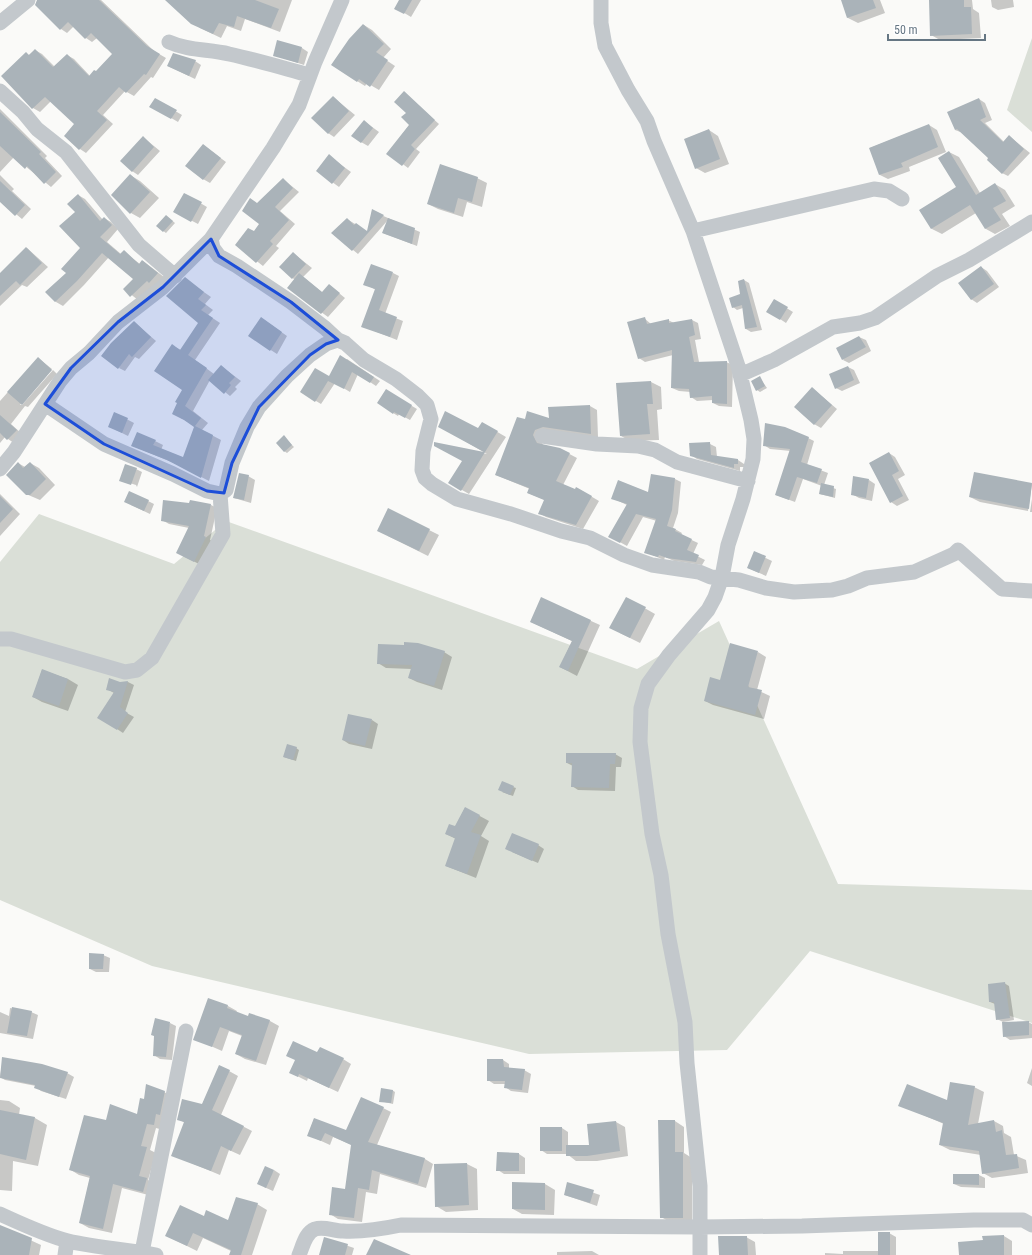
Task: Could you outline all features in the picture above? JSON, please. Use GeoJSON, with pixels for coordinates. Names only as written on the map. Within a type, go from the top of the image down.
{"type":"FeatureCollection","features":[{"type":"Feature","properties":{"kind":"street"},"geometry":{"type":"LineString","coordinates":[[0,469],[14,452],[60,381],[118,322],[175,276],[211,238],[273,148],[299,105],[309,76],[342,0]]}},
{"type":"Feature","properties":{"kind":"street"},"geometry":{"type":"LineString","coordinates":[[601,0],[601,23],[604,46],[628,90],[647,120],[654,141],[693,231],[740,375],[754,439],[753,459],[748,481],[728,545],[722,577],[715,597],[708,610],[669,655],[648,684],[641,708],[640,742],[652,834],[661,875],[676,981],[683,1004],[685,1022],[687,1063],[700,1186],[700,1255]]}},
{"type":"Feature","properties":{"kind":"street"},"geometry":{"type":"LineString","coordinates":[[0,23],[23,1]]}},
{"type":"Feature","properties":{"kind":"street"},"geometry":{"type":"LineString","coordinates":[[169,42],[200,51],[227,53],[309,76]]}},
{"type":"Feature","properties":{"kind":"street"},"geometry":{"type":"LineString","coordinates":[[0,91],[24,112],[37,129],[66,152],[139,245],[175,276]]}},
{"type":"Feature","properties":{"kind":"street"},"geometry":{"type":"LineString","coordinates":[[693,231],[874,189],[889,191],[902,199]]}},
{"type":"Feature","properties":{"kind":"street"},"geometry":{"type":"LineString","coordinates":[[740,375],[774,360],[833,327],[860,323],[875,318],[937,276],[969,260],[1032,222]]}},
{"type":"Feature","properties":{"kind":"street"},"geometry":{"type":"LineString","coordinates":[[211,238],[213,248],[219,256],[237,266],[290,302],[325,328],[338,340],[345,343],[364,360],[408,387],[427,405],[431,419],[423,451],[422,470],[425,478],[457,499],[512,514],[561,531],[590,538],[624,555],[652,565],[699,572],[711,577],[722,577],[766,588],[794,592],[832,590],[848,586],[867,578],[914,572],[954,554],[958,550],[1002,589],[1032,591]]}},
{"type":"Feature","properties":{"kind":"street"},"geometry":{"type":"LineString","coordinates":[[45,404],[104,444],[207,491],[220,494],[226,490],[232,463],[247,427],[259,407],[287,376],[310,355],[326,344],[338,340]]}},
{"type":"Feature","properties":{"kind":"street"},"geometry":{"type":"LineString","coordinates":[[542,436],[597,444],[638,446],[655,450],[677,462],[748,481]]}},
{"type":"Feature","properties":{"kind":"street"},"geometry":{"type":"LineString","coordinates":[[0,639],[11,639],[125,672],[137,670],[152,658],[223,534],[220,494]]}},
{"type":"Feature","properties":{"kind":"street"},"geometry":{"type":"LineString","coordinates":[[0,1214],[66,1248],[112,1250],[149,1254],[186,1031]]}},
{"type":"Feature","properties":{"kind":"street"},"geometry":{"type":"LineString","coordinates":[[299,1255],[307,1235],[314,1229],[321,1228],[341,1231],[385,1228],[401,1225],[699,1227],[802,1226],[974,1220],[1023,1220],[1032,1225]]}},
{"type":"Feature","properties":{"kind":"highlighted area"},"geometry":{"type":"Polygon","coordinates":[[[211,239],[219,256],[291,302],[338,340],[326,344],[310,355],[259,407],[232,463],[224,493],[207,491],[104,444],[45,404],[71,368],[118,322],[163,287],[211,239]]]}},
{"type":"Feature","properties":{"kind":"shaded area"},"geometry":{"type":"Polygon","coordinates":[[[1032,38],[1032,132],[1007,110],[1032,38]]]}},
{"type":"Feature","properties":{"kind":"shaded area"},"geometry":{"type":"Polygon","coordinates":[[[39,514],[174,564],[226,521],[637,669],[719,621],[838,884],[1032,890],[1032,1023],[810,951],[727,1050],[529,1054],[152,966],[0,900],[0,562],[39,514]]]}},
{"type":"Feature","properties":{"kind":"building"},"geometry":{"type":"Polygon","coordinates":[[[37,0],[99,0],[147,46],[160,54],[146,75],[144,74],[126,93],[119,87],[97,111],[107,120],[79,150],[64,136],[74,124],[45,97],[32,109],[1,76],[26,52],[29,55],[35,49],[53,67],[67,54],[89,76],[94,70],[96,71],[112,54],[91,33],[85,39],[68,22],[60,30],[35,5],[37,0]]]}},
{"type":"Feature","properties":{"kind":"building"},"geometry":{"type":"Polygon","coordinates":[[[165,0],[255,0],[279,9],[271,28],[237,16],[234,27],[219,23],[213,34],[191,24],[165,0]]]}},
{"type":"Feature","properties":{"kind":"building"},"geometry":{"type":"Polygon","coordinates":[[[399,0],[412,0],[404,14],[394,9],[399,0]]]}},
{"type":"Feature","properties":{"kind":"building"},"geometry":{"type":"Polygon","coordinates":[[[841,0],[873,0],[876,8],[847,18],[841,0]]]}},
{"type":"Feature","properties":{"kind":"building"},"geometry":{"type":"Polygon","coordinates":[[[929,0],[964,0],[964,7],[971,7],[972,34],[930,36],[929,0]]]}},
{"type":"Feature","properties":{"kind":"building"},"geometry":{"type":"Polygon","coordinates":[[[363,24],[384,44],[376,52],[388,60],[370,87],[359,79],[357,82],[331,65],[349,39],[363,24]]]}},
{"type":"Feature","properties":{"kind":"building"},"geometry":{"type":"Polygon","coordinates":[[[277,40],[302,47],[298,63],[273,56],[277,40]]]}},
{"type":"Feature","properties":{"kind":"building"},"geometry":{"type":"Polygon","coordinates":[[[173,53],[196,60],[189,76],[167,66],[173,53]]]}},
{"type":"Feature","properties":{"kind":"building"},"geometry":{"type":"Polygon","coordinates":[[[404,91],[435,120],[411,145],[415,149],[402,166],[386,154],[409,125],[401,117],[406,113],[394,102],[404,91]]]}},
{"type":"Feature","properties":{"kind":"building"},"geometry":{"type":"Polygon","coordinates":[[[333,96],[349,111],[328,134],[311,118],[333,96]]]}},
{"type":"Feature","properties":{"kind":"building"},"geometry":{"type":"Polygon","coordinates":[[[155,98],[177,110],[171,119],[149,107],[155,98]]]}},
{"type":"Feature","properties":{"kind":"building"},"geometry":{"type":"Polygon","coordinates":[[[979,98],[986,117],[980,120],[1003,142],[1009,135],[1024,149],[1002,174],[987,160],[988,158],[957,129],[955,130],[947,112],[979,98]]]}},
{"type":"Feature","properties":{"kind":"building"},"geometry":{"type":"Polygon","coordinates":[[[0,112],[41,152],[39,154],[56,172],[44,184],[27,166],[25,169],[0,146],[0,112]]]}},
{"type":"Feature","properties":{"kind":"building"},"geometry":{"type":"Polygon","coordinates":[[[364,120],[373,128],[361,143],[351,136],[364,120]]]}},
{"type":"Feature","properties":{"kind":"building"},"geometry":{"type":"Polygon","coordinates":[[[929,124],[938,147],[901,163],[903,167],[879,175],[869,148],[929,124]]]}},
{"type":"Feature","properties":{"kind":"building"},"geometry":{"type":"Polygon","coordinates":[[[709,129],[720,159],[695,169],[684,139],[709,129]]]}},
{"type":"Feature","properties":{"kind":"building"},"geometry":{"type":"Polygon","coordinates":[[[143,136],[154,147],[132,172],[120,161],[143,136]]]}},
{"type":"Feature","properties":{"kind":"building"},"geometry":{"type":"Polygon","coordinates":[[[203,144],[221,158],[203,180],[185,166],[203,144]]]}},
{"type":"Feature","properties":{"kind":"building"},"geometry":{"type":"Polygon","coordinates":[[[949,151],[976,195],[995,183],[1006,201],[993,208],[1001,220],[985,229],[970,205],[931,229],[919,210],[956,187],[938,158],[949,151]]]}},
{"type":"Feature","properties":{"kind":"building"},"geometry":{"type":"Polygon","coordinates":[[[329,154],[345,168],[332,184],[316,171],[329,154]]]}},
{"type":"Feature","properties":{"kind":"building"},"geometry":{"type":"Polygon","coordinates":[[[440,164],[478,177],[472,202],[458,198],[454,213],[427,204],[440,164]]]}},
{"type":"Feature","properties":{"kind":"building"},"geometry":{"type":"Polygon","coordinates":[[[130,174],[150,192],[130,214],[111,195],[130,174]]]}},
{"type":"Feature","properties":{"kind":"building"},"geometry":{"type":"Polygon","coordinates":[[[283,178],[293,188],[275,207],[289,220],[270,241],[273,244],[256,263],[235,245],[248,228],[254,231],[259,224],[242,211],[250,198],[257,203],[283,178]]]}},
{"type":"Feature","properties":{"kind":"building"},"geometry":{"type":"Polygon","coordinates":[[[0,181],[25,205],[15,216],[0,202],[0,181]]]}},
{"type":"Feature","properties":{"kind":"building"},"geometry":{"type":"Polygon","coordinates":[[[184,193],[202,202],[191,222],[173,212],[184,193]]]}},
{"type":"Feature","properties":{"kind":"building"},"geometry":{"type":"Polygon","coordinates":[[[78,194],[100,221],[104,217],[112,225],[100,237],[120,254],[124,250],[139,264],[142,260],[158,273],[149,283],[147,281],[130,297],[123,289],[133,279],[102,253],[77,281],[55,302],[45,292],[66,273],[61,269],[80,248],[59,226],[75,212],[67,204],[78,194]]]}},
{"type":"Feature","properties":{"kind":"building"},"geometry":{"type":"Polygon","coordinates":[[[372,209],[384,215],[352,251],[331,233],[347,218],[354,225],[356,223],[367,231],[372,209]]]}},
{"type":"Feature","properties":{"kind":"building"},"geometry":{"type":"Polygon","coordinates":[[[166,215],[173,221],[163,232],[156,226],[166,215]]]}},
{"type":"Feature","properties":{"kind":"building"},"geometry":{"type":"Polygon","coordinates":[[[388,218],[415,228],[412,244],[382,233],[388,218]]]}},
{"type":"Feature","properties":{"kind":"building"},"geometry":{"type":"Polygon","coordinates":[[[26,247],[42,263],[20,285],[16,281],[0,296],[0,273],[26,247]]]}},
{"type":"Feature","properties":{"kind":"building"},"geometry":{"type":"Polygon","coordinates":[[[293,252],[306,264],[292,279],[279,267],[293,252]]]}},
{"type":"Feature","properties":{"kind":"building"},"geometry":{"type":"Polygon","coordinates":[[[371,264],[393,272],[379,310],[397,317],[390,337],[361,327],[375,289],[363,285],[371,264]]]}},
{"type":"Feature","properties":{"kind":"building"},"geometry":{"type":"Polygon","coordinates":[[[981,266],[994,284],[971,300],[958,283],[981,266]]]}},
{"type":"Feature","properties":{"kind":"building"},"geometry":{"type":"Polygon","coordinates":[[[299,273],[322,292],[329,284],[340,293],[321,314],[287,288],[299,273]]]}},
{"type":"Feature","properties":{"kind":"building"},"geometry":{"type":"Polygon","coordinates":[[[185,277],[204,292],[198,299],[206,305],[201,310],[213,318],[188,355],[207,368],[185,406],[201,418],[195,426],[213,435],[201,478],[167,460],[131,446],[137,432],[156,440],[153,445],[183,457],[194,427],[172,414],[177,403],[175,402],[182,390],[154,371],[172,344],[180,350],[198,323],[166,296],[185,277]]]}},
{"type":"Feature","properties":{"kind":"building"},"geometry":{"type":"Polygon","coordinates":[[[744,279],[757,327],[745,329],[742,305],[732,308],[729,298],[740,294],[738,281],[744,279]]]}},
{"type":"Feature","properties":{"kind":"building"},"geometry":{"type":"Polygon","coordinates":[[[774,299],[788,307],[780,320],[766,312],[774,299]]]}},
{"type":"Feature","properties":{"kind":"building"},"geometry":{"type":"Polygon","coordinates":[[[261,317],[282,332],[270,351],[248,336],[261,317]]]}},
{"type":"Feature","properties":{"kind":"building"},"geometry":{"type":"Polygon","coordinates":[[[645,317],[647,324],[669,319],[669,323],[692,319],[695,335],[689,337],[694,362],[727,361],[727,404],[712,403],[712,396],[690,398],[689,389],[671,388],[672,350],[638,359],[627,322],[645,317]]]}},
{"type":"Feature","properties":{"kind":"building"},"geometry":{"type":"Polygon","coordinates":[[[134,321],[151,337],[132,357],[129,354],[118,369],[101,356],[111,343],[134,321]]]}},
{"type":"Feature","properties":{"kind":"building"},"geometry":{"type":"Polygon","coordinates":[[[859,336],[866,347],[842,360],[836,348],[859,336]]]}},
{"type":"Feature","properties":{"kind":"building"},"geometry":{"type":"Polygon","coordinates":[[[340,355],[374,377],[370,383],[352,372],[344,389],[328,381],[315,402],[300,392],[315,368],[329,376],[340,355]]]}},
{"type":"Feature","properties":{"kind":"building"},"geometry":{"type":"Polygon","coordinates":[[[38,357],[52,370],[22,405],[7,392],[38,357]]]}},
{"type":"Feature","properties":{"kind":"building"},"geometry":{"type":"Polygon","coordinates":[[[221,365],[235,377],[229,383],[231,385],[224,394],[208,380],[221,365]]]}},
{"type":"Feature","properties":{"kind":"building"},"geometry":{"type":"Polygon","coordinates":[[[848,366],[854,380],[835,389],[829,374],[848,366]]]}},
{"type":"Feature","properties":{"kind":"building"},"geometry":{"type":"Polygon","coordinates":[[[760,376],[765,386],[756,391],[751,381],[760,376]]]}},
{"type":"Feature","properties":{"kind":"building"},"geometry":{"type":"Polygon","coordinates":[[[651,381],[653,404],[647,404],[650,434],[620,436],[616,383],[651,381]]]}},
{"type":"Feature","properties":{"kind":"building"},"geometry":{"type":"Polygon","coordinates":[[[812,387],[832,405],[814,425],[794,407],[812,387]]]}},
{"type":"Feature","properties":{"kind":"building"},"geometry":{"type":"Polygon","coordinates":[[[386,389],[412,405],[405,418],[394,412],[393,414],[377,403],[386,389]]]}},
{"type":"Feature","properties":{"kind":"building"},"geometry":{"type":"Polygon","coordinates":[[[590,405],[591,434],[543,427],[535,430],[533,435],[537,443],[560,448],[570,453],[556,481],[575,489],[576,487],[592,496],[576,525],[538,514],[544,500],[527,493],[529,488],[495,475],[517,417],[525,419],[527,411],[549,418],[548,407],[590,405]]]}},
{"type":"Feature","properties":{"kind":"building"},"geometry":{"type":"Polygon","coordinates":[[[445,411],[478,428],[482,422],[498,431],[461,491],[448,483],[462,461],[434,446],[434,442],[484,452],[438,427],[445,411]]]}},
{"type":"Feature","properties":{"kind":"building"},"geometry":{"type":"Polygon","coordinates":[[[114,412],[128,418],[122,433],[108,427],[114,412]]]}},
{"type":"Feature","properties":{"kind":"building"},"geometry":{"type":"Polygon","coordinates":[[[0,415],[17,430],[7,440],[0,433],[0,415]]]}},
{"type":"Feature","properties":{"kind":"building"},"geometry":{"type":"Polygon","coordinates":[[[765,423],[785,427],[809,437],[801,462],[822,469],[817,483],[797,477],[789,500],[775,495],[790,449],[763,446],[765,423]]]}},
{"type":"Feature","properties":{"kind":"building"},"geometry":{"type":"Polygon","coordinates":[[[284,435],[292,445],[284,452],[276,443],[284,435]]]}},
{"type":"Feature","properties":{"kind":"building"},"geometry":{"type":"Polygon","coordinates":[[[710,442],[711,455],[738,459],[738,464],[734,464],[734,468],[690,456],[689,443],[710,442]]]}},
{"type":"Feature","properties":{"kind":"building"},"geometry":{"type":"Polygon","coordinates":[[[889,452],[899,471],[892,475],[903,496],[890,503],[869,463],[889,452]]]}},
{"type":"Feature","properties":{"kind":"building"},"geometry":{"type":"Polygon","coordinates":[[[18,462],[23,468],[30,462],[46,479],[30,495],[26,495],[6,475],[18,462]]]}},
{"type":"Feature","properties":{"kind":"building"},"geometry":{"type":"Polygon","coordinates":[[[125,464],[137,468],[131,485],[119,481],[125,464]]]}},
{"type":"Feature","properties":{"kind":"building"},"geometry":{"type":"Polygon","coordinates":[[[974,472],[1032,483],[1029,509],[969,497],[974,472]]]}},
{"type":"Feature","properties":{"kind":"building"},"geometry":{"type":"Polygon","coordinates":[[[239,473],[249,475],[244,500],[233,498],[239,473]]]}},
{"type":"Feature","properties":{"kind":"building"},"geometry":{"type":"Polygon","coordinates":[[[651,474],[675,478],[672,510],[667,526],[676,529],[675,531],[692,539],[687,550],[699,555],[696,562],[667,558],[659,555],[658,557],[644,553],[656,519],[636,514],[620,543],[608,537],[627,504],[611,499],[618,480],[648,492],[651,474]]]}},
{"type":"Feature","properties":{"kind":"building"},"geometry":{"type":"Polygon","coordinates":[[[853,476],[869,479],[866,498],[851,495],[853,476]]]}},
{"type":"Feature","properties":{"kind":"building"},"geometry":{"type":"Polygon","coordinates":[[[821,483],[834,486],[833,497],[819,494],[821,483]]]}},
{"type":"Feature","properties":{"kind":"building"},"geometry":{"type":"Polygon","coordinates":[[[129,491],[149,500],[144,511],[124,502],[129,491]]]}},
{"type":"Feature","properties":{"kind":"building"},"geometry":{"type":"Polygon","coordinates":[[[0,496],[13,509],[0,523],[0,496]]]}},
{"type":"Feature","properties":{"kind":"building"},"geometry":{"type":"Polygon","coordinates":[[[163,500],[189,503],[190,500],[211,504],[204,536],[206,537],[194,562],[176,553],[189,526],[161,521],[163,500]]]}},
{"type":"Feature","properties":{"kind":"building"},"geometry":{"type":"Polygon","coordinates":[[[388,508],[430,529],[419,551],[377,531],[388,508]]]}},
{"type":"Feature","properties":{"kind":"building"},"geometry":{"type":"Polygon","coordinates":[[[754,551],[766,556],[759,573],[747,568],[754,551]]]}},
{"type":"Feature","properties":{"kind":"building"},"geometry":{"type":"Polygon","coordinates":[[[541,597],[591,620],[568,671],[559,667],[572,641],[530,622],[541,597]]]}},
{"type":"Feature","properties":{"kind":"building"},"geometry":{"type":"Polygon","coordinates":[[[626,597],[646,607],[630,638],[609,628],[626,597]]]}},
{"type":"Feature","properties":{"kind":"building"},"geometry":{"type":"Polygon","coordinates":[[[404,642],[418,643],[445,651],[434,686],[408,678],[412,665],[377,664],[378,644],[404,645],[404,642]]]}},
{"type":"Feature","properties":{"kind":"building"},"geometry":{"type":"Polygon","coordinates":[[[730,643],[758,651],[748,687],[762,690],[755,715],[704,701],[710,677],[720,680],[730,643]]]}},
{"type":"Feature","properties":{"kind":"building"},"geometry":{"type":"Polygon","coordinates":[[[42,669],[68,679],[59,706],[32,697],[42,669]]]}},
{"type":"Feature","properties":{"kind":"building"},"geometry":{"type":"Polygon","coordinates":[[[109,678],[120,682],[128,681],[120,707],[128,713],[117,730],[97,718],[114,692],[106,690],[109,678]]]}},
{"type":"Feature","properties":{"kind":"building"},"geometry":{"type":"Polygon","coordinates":[[[348,714],[372,719],[365,746],[342,740],[348,714]]]}},
{"type":"Feature","properties":{"kind":"building"},"geometry":{"type":"Polygon","coordinates":[[[287,744],[297,747],[293,760],[283,757],[287,744]]]}},
{"type":"Feature","properties":{"kind":"building"},"geometry":{"type":"Polygon","coordinates":[[[566,753],[616,753],[615,764],[610,764],[609,788],[571,787],[572,763],[566,763],[566,753]]]}},
{"type":"Feature","properties":{"kind":"building"},"geometry":{"type":"Polygon","coordinates":[[[502,781],[514,786],[510,795],[498,790],[502,781]]]}},
{"type":"Feature","properties":{"kind":"building"},"geometry":{"type":"Polygon","coordinates":[[[465,807],[480,815],[471,832],[481,835],[467,874],[445,866],[455,838],[445,834],[449,824],[455,826],[465,807]]]}},
{"type":"Feature","properties":{"kind":"building"},"geometry":{"type":"Polygon","coordinates":[[[512,833],[539,844],[532,861],[505,849],[512,833]]]}},
{"type":"Feature","properties":{"kind":"building"},"geometry":{"type":"Polygon","coordinates":[[[89,953],[104,954],[103,969],[89,969],[89,953]]]}},
{"type":"Feature","properties":{"kind":"building"},"geometry":{"type":"Polygon","coordinates":[[[1005,982],[1010,1018],[996,1020],[994,1002],[989,1002],[988,984],[1005,982]]]}},
{"type":"Feature","properties":{"kind":"building"},"geometry":{"type":"Polygon","coordinates":[[[208,998],[228,1005],[227,1008],[248,1016],[249,1013],[270,1020],[256,1061],[235,1054],[242,1035],[220,1027],[212,1047],[193,1040],[208,998]]]}},
{"type":"Feature","properties":{"kind":"building"},"geometry":{"type":"Polygon","coordinates":[[[12,1007],[32,1011],[27,1036],[7,1033],[12,1007]]]}},
{"type":"Feature","properties":{"kind":"building"},"geometry":{"type":"Polygon","coordinates":[[[155,1018],[170,1022],[166,1057],[153,1056],[154,1036],[151,1035],[155,1018]]]}},
{"type":"Feature","properties":{"kind":"building"},"geometry":{"type":"Polygon","coordinates":[[[1029,1021],[1029,1035],[1003,1037],[1002,1022],[1029,1021]]]}},
{"type":"Feature","properties":{"kind":"building"},"geometry":{"type":"Polygon","coordinates":[[[293,1041],[317,1052],[320,1047],[344,1058],[329,1088],[299,1074],[298,1077],[289,1073],[295,1060],[286,1056],[293,1041]]]}},
{"type":"Feature","properties":{"kind":"building"},"geometry":{"type":"Polygon","coordinates":[[[2,1057],[42,1064],[68,1072],[59,1097],[34,1088],[35,1085],[0,1078],[2,1057]]]}},
{"type":"Feature","properties":{"kind":"building"},"geometry":{"type":"Polygon","coordinates":[[[487,1059],[503,1059],[504,1067],[525,1069],[522,1090],[504,1088],[505,1081],[487,1081],[487,1059]]]}},
{"type":"Feature","properties":{"kind":"building"},"geometry":{"type":"Polygon","coordinates":[[[219,1065],[230,1070],[212,1110],[244,1126],[231,1151],[221,1146],[211,1171],[171,1156],[184,1122],[177,1120],[182,1099],[202,1104],[219,1065]]]}},
{"type":"Feature","properties":{"kind":"building"},"geometry":{"type":"Polygon","coordinates":[[[950,1082],[975,1086],[968,1125],[994,1120],[996,1132],[1002,1130],[1006,1155],[1017,1154],[1019,1168],[982,1174],[979,1151],[939,1145],[943,1123],[898,1106],[907,1084],[947,1100],[950,1082]]]}},
{"type":"Feature","properties":{"kind":"building"},"geometry":{"type":"Polygon","coordinates":[[[146,1084],[165,1091],[160,1115],[156,1114],[154,1125],[147,1124],[141,1146],[147,1147],[139,1176],[147,1178],[143,1192],[113,1184],[103,1229],[79,1223],[90,1176],[69,1170],[84,1115],[106,1120],[110,1104],[137,1114],[140,1098],[144,1099],[146,1084]]]}},
{"type":"Feature","properties":{"kind":"building"},"geometry":{"type":"Polygon","coordinates":[[[381,1088],[393,1090],[391,1103],[379,1102],[381,1088]]]}},
{"type":"Feature","properties":{"kind":"building"},"geometry":{"type":"Polygon","coordinates":[[[361,1097],[384,1107],[368,1142],[425,1158],[418,1184],[372,1170],[369,1190],[358,1188],[354,1218],[329,1215],[332,1187],[345,1189],[351,1145],[325,1133],[321,1141],[307,1136],[314,1118],[346,1130],[361,1097]]]}},
{"type":"Feature","properties":{"kind":"building"},"geometry":{"type":"Polygon","coordinates":[[[0,1110],[35,1117],[26,1160],[0,1154],[0,1110]]]}},
{"type":"Feature","properties":{"kind":"building"},"geometry":{"type":"Polygon","coordinates":[[[658,1120],[675,1120],[675,1152],[683,1152],[683,1218],[660,1218],[658,1120]]]}},
{"type":"Feature","properties":{"kind":"building"},"geometry":{"type":"Polygon","coordinates":[[[616,1121],[620,1151],[587,1156],[566,1156],[566,1145],[589,1145],[587,1124],[616,1121]]]}},
{"type":"Feature","properties":{"kind":"building"},"geometry":{"type":"Polygon","coordinates":[[[540,1127],[562,1127],[562,1151],[540,1151],[540,1127]]]}},
{"type":"Feature","properties":{"kind":"building"},"geometry":{"type":"Polygon","coordinates":[[[497,1152],[519,1153],[519,1171],[496,1171],[497,1152]]]}},
{"type":"Feature","properties":{"kind":"building"},"geometry":{"type":"Polygon","coordinates":[[[467,1163],[469,1205],[435,1207],[434,1164],[467,1163]]]}},
{"type":"Feature","properties":{"kind":"building"},"geometry":{"type":"Polygon","coordinates":[[[265,1166],[274,1170],[266,1188],[257,1184],[265,1166]]]}},
{"type":"Feature","properties":{"kind":"building"},"geometry":{"type":"Polygon","coordinates":[[[953,1174],[979,1174],[979,1185],[953,1184],[953,1174]]]}},
{"type":"Feature","properties":{"kind":"building"},"geometry":{"type":"Polygon","coordinates":[[[512,1182],[545,1183],[545,1210],[512,1209],[512,1182]]]}},
{"type":"Feature","properties":{"kind":"building"},"geometry":{"type":"Polygon","coordinates":[[[567,1182],[594,1190],[590,1203],[564,1195],[567,1182]]]}},
{"type":"Feature","properties":{"kind":"building"},"geometry":{"type":"Polygon","coordinates":[[[236,1197],[258,1203],[241,1255],[229,1255],[231,1250],[193,1233],[187,1246],[165,1236],[180,1205],[204,1216],[206,1210],[228,1220],[236,1197]]]}},
{"type":"Feature","properties":{"kind":"building"},"geometry":{"type":"Polygon","coordinates":[[[0,1225],[32,1238],[29,1255],[0,1255],[0,1225]]]}},
{"type":"Feature","properties":{"kind":"building"},"geometry":{"type":"Polygon","coordinates":[[[878,1232],[890,1232],[890,1255],[878,1255],[878,1232]]]}},
{"type":"Feature","properties":{"kind":"building"},"geometry":{"type":"Polygon","coordinates":[[[1004,1235],[1004,1255],[959,1255],[958,1242],[983,1240],[982,1236],[1004,1235]]]}},
{"type":"Feature","properties":{"kind":"building"},"geometry":{"type":"Polygon","coordinates":[[[718,1236],[747,1236],[748,1255],[719,1255],[718,1236]]]}},
{"type":"Feature","properties":{"kind":"building"},"geometry":{"type":"Polygon","coordinates":[[[324,1237],[348,1244],[345,1255],[319,1255],[324,1237]]]}},
{"type":"Feature","properties":{"kind":"building"},"geometry":{"type":"Polygon","coordinates":[[[374,1239],[411,1255],[366,1255],[374,1239]]]}}]}
